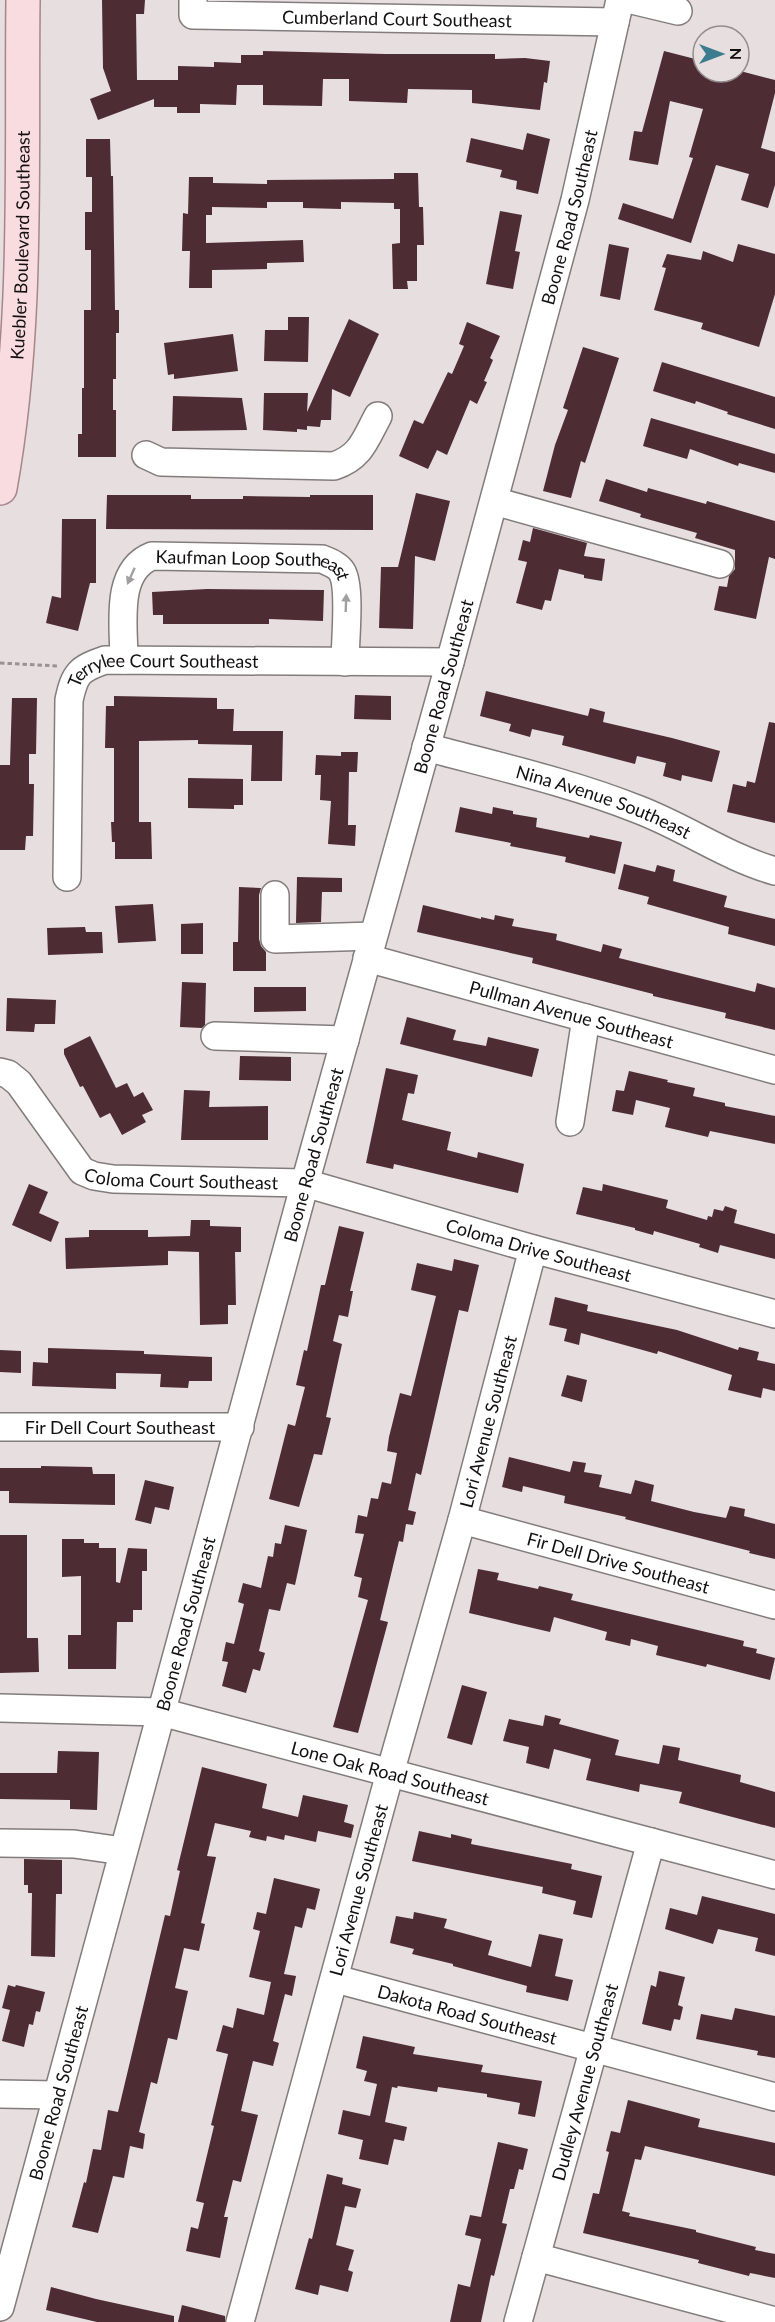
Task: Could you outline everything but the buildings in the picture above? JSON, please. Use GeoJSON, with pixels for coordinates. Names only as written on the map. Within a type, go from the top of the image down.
{"type":"FeatureCollection","features":[{"type":"Feature","properties":{"kind":"main road","name":"Kuebler Boulevard Southeast"},"geometry":{"type":"LineString","coordinates":[[0,488],[12,410],[19,318],[23,0]]}},
{"type":"Feature","properties":{"kind":"street","name":"Cumberland Court Southeast"},"geometry":{"type":"LineString","coordinates":[[193,0],[193,15],[618,11]]}},
{"type":"Feature","properties":{"kind":"street"},"geometry":{"type":"LineString","coordinates":[[632,0],[678,11]]}},
{"type":"Feature","properties":{"kind":"street","name":"Boone Road Southeast"},"geometry":{"type":"LineString","coordinates":[[0,2307],[305,1183],[576,200],[618,11]]}},
{"type":"Feature","properties":{"kind":"street"},"geometry":{"type":"LineString","coordinates":[[146,455],[161,462],[334,466],[348,462],[358,452],[378,416]]}},
{"type":"Feature","properties":{"kind":"street"},"geometry":{"type":"LineString","coordinates":[[494,501],[720,564]]}},
{"type":"Feature","properties":{"kind":"street","name":"Kaufman Loop Southeast"},"geometry":{"type":"LineString","coordinates":[[124,660],[125,593],[128,577],[142,560],[152,556],[322,559],[333,563],[341,570],[347,584],[345,662]]}},
{"type":"Feature","properties":{"kind":"street","name":"Terrylee Court Southeast"},"geometry":{"type":"LineString","coordinates":[[67,877],[69,700],[74,680],[81,670],[105,660],[450,662]]}},
{"type":"Feature","properties":{"kind":"street","name":"Nina Avenue Southeast"},"geometry":{"type":"LineString","coordinates":[[426,747],[614,799],[672,824],[749,864],[775,871]]}},
{"type":"Feature","properties":{"kind":"street","name":"Pullman Avenue Southeast"},"geometry":{"type":"LineString","coordinates":[[275,895],[275,939],[370,947],[586,1018],[775,1070]]}},
{"type":"Feature","properties":{"kind":"street"},"geometry":{"type":"LineString","coordinates":[[570,1122],[586,1018]]}},
{"type":"Feature","properties":{"kind":"street"},"geometry":{"type":"LineString","coordinates":[[214,1036],[345,1040]]}},
{"type":"Feature","properties":{"kind":"street","name":"Coloma Court Southeast"},"geometry":{"type":"LineString","coordinates":[[0,1072],[8,1074],[19,1083],[72,1159],[82,1171],[94,1176],[113,1179],[305,1183]]}},
{"type":"Feature","properties":{"kind":"street","name":"Coloma Drive Southeast"},"geometry":{"type":"LineString","coordinates":[[305,1183],[532,1249],[775,1314]]}},
{"type":"Feature","properties":{"kind":"street","name":"Lori Avenue Southeast"},"geometry":{"type":"LineString","coordinates":[[240,2322],[336,1979],[390,1773],[462,1520],[532,1249]]}},
{"type":"Feature","properties":{"kind":"street","name":"Fir Dell Court Southeast"},"geometry":{"type":"LineString","coordinates":[[0,1427],[240,1427]]}},
{"type":"Feature","properties":{"kind":"street","name":"Fir Dell Drive Southeast"},"geometry":{"type":"LineString","coordinates":[[462,1520],[775,1605]]}},
{"type":"Feature","properties":{"kind":"street","name":"Lone Oak Road Southeast"},"geometry":{"type":"LineString","coordinates":[[0,1708],[161,1713],[775,1875]]}},
{"type":"Feature","properties":{"kind":"street","name":"Dudley Avenue Southeast"},"geometry":{"type":"LineString","coordinates":[[518,2322],[651,1842]]}},
{"type":"Feature","properties":{"kind":"street"},"geometry":{"type":"LineString","coordinates":[[0,1843],[74,1844],[123,1851]]}},
{"type":"Feature","properties":{"kind":"street","name":"Dakota Road Southeast"},"geometry":{"type":"LineString","coordinates":[[336,1979],[775,2097]]}},
{"type":"Feature","properties":{"kind":"street"},"geometry":{"type":"LineString","coordinates":[[0,2094],[57,2095]]}},
{"type":"Feature","properties":{"kind":"street"},"geometry":{"type":"LineString","coordinates":[[536,2257],[775,2321]]}},
{"type":"Feature","properties":{"kind":"path"},"geometry":{"type":"LineString","coordinates":[[0,663],[63,666],[78,674]]}}]}
